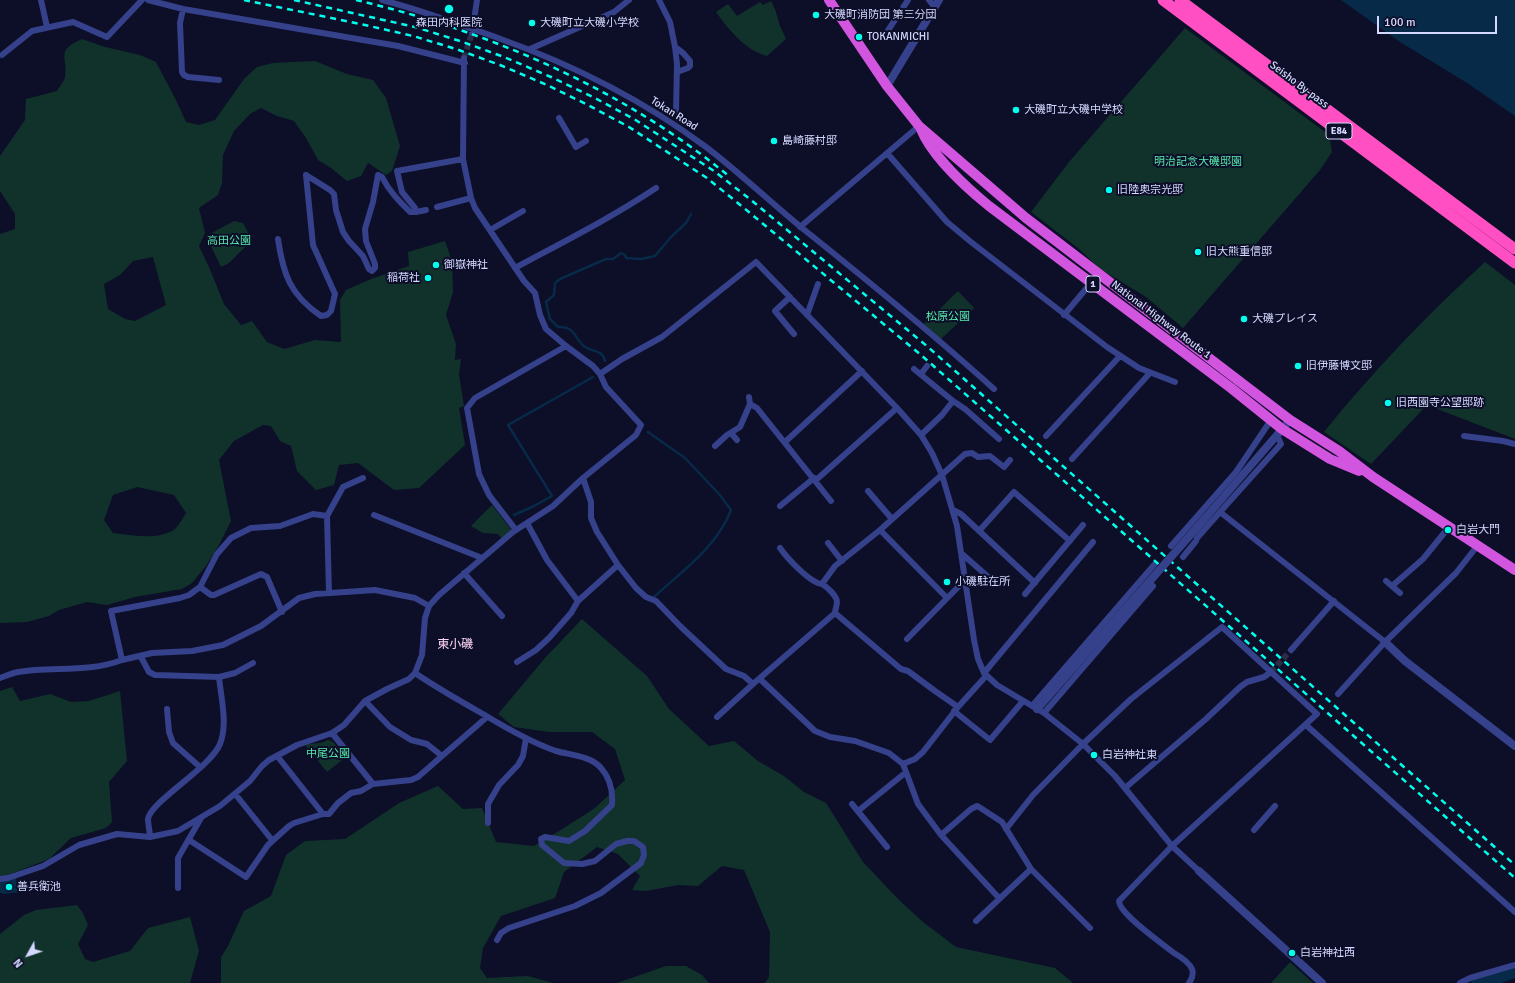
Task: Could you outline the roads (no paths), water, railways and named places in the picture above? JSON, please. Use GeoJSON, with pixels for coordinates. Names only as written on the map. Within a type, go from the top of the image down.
{"type":"FeatureCollection","features":[{"type":"Feature","properties":{"kind":"highway","name":"National Highway Route 1"},"geometry":{"type":"LineString","coordinates":[[829,0],[915,129],[926,139],[967,187],[994,210],[1271,420],[1280,432],[1330,459],[1372,477]]}},
{"type":"Feature","properties":{"kind":"highway","name":"Seisho By-pass"},"geometry":{"type":"LineString","coordinates":[[1180,0],[1515,250]]}},
{"type":"Feature","properties":{"kind":"highway","name":"Seisho By-pass"},"geometry":{"type":"LineString","coordinates":[[1164,2],[1515,263]]}},
{"type":"Feature","properties":{"kind":"highway","name":"National Highway Route 1"},"geometry":{"type":"LineString","coordinates":[[915,129],[1026,218],[1290,420],[1339,451],[1372,477],[1515,570]]}},
{"type":"Feature","properties":{"kind":"street"},"geometry":{"type":"LineString","coordinates":[[41,0],[47,27]]}},
{"type":"Feature","properties":{"kind":"street"},"geometry":{"type":"LineString","coordinates":[[2,55],[32,30],[75,22],[108,37],[142,0]]}},
{"type":"Feature","properties":{"kind":"street"},"geometry":{"type":"LineString","coordinates":[[0,879],[8,878],[44,866],[78,845],[118,834],[150,837],[178,832],[236,795],[269,760],[278,757],[297,746],[332,733],[344,725],[365,701],[387,689],[409,680],[415,673],[422,655],[424,618],[430,606],[439,595],[516,530],[553,506],[583,478],[636,435],[644,426],[606,388],[600,374],[593,366],[546,329],[540,315],[536,296],[515,268],[475,208],[471,198],[463,159],[464,60],[398,46],[183,9],[148,0]]}},
{"type":"Feature","properties":{"kind":"street","name":"Tokan Road"},"geometry":{"type":"LineString","coordinates":[[382,0],[412,8],[530,49],[606,86],[649,109],[679,128],[707,148],[848,264],[994,389]]}},
{"type":"Feature","properties":{"kind":"street"},"geometry":{"type":"LineString","coordinates":[[473,30],[477,0]]}},
{"type":"Feature","properties":{"kind":"street"},"geometry":{"type":"LineString","coordinates":[[530,49],[614,12],[629,0]]}},
{"type":"Feature","properties":{"kind":"street"},"geometry":{"type":"LineString","coordinates":[[658,0],[670,22],[675,47],[677,72],[676,112]]}},
{"type":"Feature","properties":{"kind":"street"},"geometry":{"type":"LineString","coordinates":[[886,35],[908,0]]}},
{"type":"Feature","properties":{"kind":"street"},"geometry":{"type":"LineString","coordinates":[[887,86],[934,2]]}},
{"type":"Feature","properties":{"kind":"street"},"geometry":{"type":"LineString","coordinates":[[183,9],[180,23],[182,72],[188,77],[219,80]]}},
{"type":"Feature","properties":{"kind":"street"},"geometry":{"type":"LineString","coordinates":[[675,47],[684,53],[690,60],[690,66],[688,68],[677,72]]}},
{"type":"Feature","properties":{"kind":"street"},"geometry":{"type":"LineString","coordinates":[[559,118],[576,147],[586,141]]}},
{"type":"Feature","properties":{"kind":"street"},"geometry":{"type":"LineString","coordinates":[[800,226],[915,129]]}},
{"type":"Feature","properties":{"kind":"street"},"geometry":{"type":"LineString","coordinates":[[887,153],[947,222],[1064,315],[1120,356],[1150,373],[1168,378],[1175,382]]}},
{"type":"Feature","properties":{"kind":"street"},"geometry":{"type":"LineString","coordinates":[[416,212],[415,208],[402,192],[397,171],[463,159]]}},
{"type":"Feature","properties":{"kind":"street"},"geometry":{"type":"LineString","coordinates":[[278,239],[281,261],[293,289],[304,303],[321,316],[324,316],[331,311],[335,294],[313,245],[306,175],[334,194],[336,210],[343,232],[363,256],[369,269],[372,271],[375,268],[375,264],[366,240],[365,229],[373,202],[378,176],[382,177],[388,189],[410,212],[426,210]]}},
{"type":"Feature","properties":{"kind":"street"},"geometry":{"type":"LineString","coordinates":[[515,268],[600,223],[656,188]]}},
{"type":"Feature","properties":{"kind":"street"},"geometry":{"type":"LineString","coordinates":[[437,207],[471,198]]}},
{"type":"Feature","properties":{"kind":"street"},"geometry":{"type":"LineString","coordinates":[[490,230],[522,211]]}},
{"type":"Feature","properties":{"kind":"street"},"geometry":{"type":"LineString","coordinates":[[600,374],[662,337],[757,260],[807,316],[897,408],[920,435],[932,453],[942,475],[953,510],[974,640],[978,659],[985,674],[997,685],[1038,709],[1083,744],[1104,764],[1125,788],[1172,846],[1322,983]]}},
{"type":"Feature","properties":{"kind":"street"},"geometry":{"type":"LineString","coordinates":[[1064,315],[1091,283]]}},
{"type":"Feature","properties":{"kind":"street"},"geometry":{"type":"LineString","coordinates":[[807,316],[818,284]]}},
{"type":"Feature","properties":{"kind":"street"},"geometry":{"type":"LineString","coordinates":[[790,298],[774,311],[794,334]]}},
{"type":"Feature","properties":{"kind":"street"},"geometry":{"type":"LineString","coordinates":[[516,530],[489,495],[479,474],[467,408],[475,398],[566,346]]}},
{"type":"Feature","properties":{"kind":"street"},"geometry":{"type":"LineString","coordinates":[[1046,436],[1120,356]]}},
{"type":"Feature","properties":{"kind":"street"},"geometry":{"type":"LineString","coordinates":[[921,374],[927,366]]}},
{"type":"Feature","properties":{"kind":"street"},"geometry":{"type":"LineString","coordinates":[[914,369],[965,409],[998,439]]}},
{"type":"Feature","properties":{"kind":"street"},"geometry":{"type":"LineString","coordinates":[[785,442],[862,371]]}},
{"type":"Feature","properties":{"kind":"street"},"geometry":{"type":"LineString","coordinates":[[1072,459],[1150,373]]}},
{"type":"Feature","properties":{"kind":"street"},"geometry":{"type":"LineString","coordinates":[[715,446],[730,433],[740,427],[750,400],[815,479],[831,501]]}},
{"type":"Feature","properties":{"kind":"street"},"geometry":{"type":"LineString","coordinates":[[920,435],[942,415],[954,401]]}},
{"type":"Feature","properties":{"kind":"street"},"geometry":{"type":"LineString","coordinates":[[782,502],[815,479],[897,408]]}},
{"type":"Feature","properties":{"kind":"street"},"geometry":{"type":"LineString","coordinates":[[1171,546],[1236,472],[1271,420]]}},
{"type":"Feature","properties":{"kind":"street"},"geometry":{"type":"LineString","coordinates":[[1038,709],[1290,420]]}},
{"type":"Feature","properties":{"kind":"street"},"geometry":{"type":"LineString","coordinates":[[1183,557],[1197,538],[1281,444],[1280,432]]}},
{"type":"Feature","properties":{"kind":"street"},"geometry":{"type":"LineString","coordinates":[[730,433],[737,440]]}},
{"type":"Feature","properties":{"kind":"street"},"geometry":{"type":"LineString","coordinates":[[1464,436],[1504,441],[1515,444]]}},
{"type":"Feature","properties":{"kind":"street"},"geometry":{"type":"LineString","coordinates":[[822,584],[836,566],[880,530],[965,454],[972,453],[978,457],[990,456],[1002,468],[1010,460]]}},
{"type":"Feature","properties":{"kind":"street"},"geometry":{"type":"LineString","coordinates":[[329,593],[327,516],[343,488],[363,478]]}},
{"type":"Feature","properties":{"kind":"street"},"geometry":{"type":"LineString","coordinates":[[583,478],[591,502],[591,518],[597,532],[636,588],[646,597],[656,601],[683,629],[726,669],[744,676],[753,684]]}},
{"type":"Feature","properties":{"kind":"street"},"geometry":{"type":"LineString","coordinates":[[868,490],[892,519]]}},
{"type":"Feature","properties":{"kind":"street"},"geometry":{"type":"LineString","coordinates":[[978,530],[1014,492],[1070,541]]}},
{"type":"Feature","properties":{"kind":"street"},"geometry":{"type":"LineString","coordinates":[[953,510],[961,514],[1035,583]]}},
{"type":"Feature","properties":{"kind":"street"},"geometry":{"type":"LineString","coordinates":[[1220,512],[1385,642],[1405,661],[1515,746]]}},
{"type":"Feature","properties":{"kind":"street"},"geometry":{"type":"LineString","coordinates":[[122,660],[111,611],[189,595],[200,587],[217,554],[231,538],[251,528],[280,526],[313,514],[327,516]]}},
{"type":"Feature","properties":{"kind":"street"},"geometry":{"type":"LineString","coordinates":[[374,515],[482,558]]}},
{"type":"Feature","properties":{"kind":"street"},"geometry":{"type":"LineString","coordinates":[[527,523],[547,560],[578,601]]}},
{"type":"Feature","properties":{"kind":"street"},"geometry":{"type":"LineString","coordinates":[[1025,594],[1083,525]]}},
{"type":"Feature","properties":{"kind":"street"},"geometry":{"type":"LineString","coordinates":[[1392,586],[1423,558],[1449,527]]}},
{"type":"Feature","properties":{"kind":"street"},"geometry":{"type":"LineString","coordinates":[[880,530],[947,598]]}},
{"type":"Feature","properties":{"kind":"street"},"geometry":{"type":"LineString","coordinates":[[902,764],[915,759],[923,752],[956,709],[1093,542]]}},
{"type":"Feature","properties":{"kind":"street"},"geometry":{"type":"LineString","coordinates":[[828,543],[842,561]]}},
{"type":"Feature","properties":{"kind":"street"},"geometry":{"type":"LineString","coordinates":[[1338,694],[1385,642],[1456,573],[1478,546]]}},
{"type":"Feature","properties":{"kind":"street"},"geometry":{"type":"LineString","coordinates":[[717,717],[835,613],[837,602],[827,586],[814,582],[806,576],[780,548]]}},
{"type":"Feature","properties":{"kind":"street"},"geometry":{"type":"LineString","coordinates":[[961,553],[994,582]]}},
{"type":"Feature","properties":{"kind":"street"},"geometry":{"type":"LineString","coordinates":[[517,662],[536,650],[549,638],[571,613],[578,601],[618,564]]}},
{"type":"Feature","properties":{"kind":"street"},"geometry":{"type":"LineString","coordinates":[[1038,709],[1137,585],[1154,566]]}},
{"type":"Feature","properties":{"kind":"street"},"geometry":{"type":"LineString","coordinates":[[464,573],[502,616]]}},
{"type":"Feature","properties":{"kind":"street"},"geometry":{"type":"LineString","coordinates":[[200,587],[211,595],[214,595],[258,575],[263,575],[266,577],[282,612]]}},
{"type":"Feature","properties":{"kind":"street"},"geometry":{"type":"LineString","coordinates":[[907,639],[965,580]]}},
{"type":"Feature","properties":{"kind":"street"},"geometry":{"type":"LineString","coordinates":[[1386,581],[1400,593]]}},
{"type":"Feature","properties":{"kind":"street"},"geometry":{"type":"LineString","coordinates":[[1137,585],[1144,597]]}},
{"type":"Feature","properties":{"kind":"street"},"geometry":{"type":"LineString","coordinates":[[1038,709],[1153,586]]}},
{"type":"Feature","properties":{"kind":"street"},"geometry":{"type":"LineString","coordinates":[[0,678],[16,672],[45,669],[81,668],[115,663],[152,653],[192,651],[223,645],[261,626],[299,598],[315,594],[375,590],[415,598],[430,606]]}},
{"type":"Feature","properties":{"kind":"street"},"geometry":{"type":"LineString","coordinates":[[1291,650],[1334,601]]}},
{"type":"Feature","properties":{"kind":"street"},"geometry":{"type":"LineString","coordinates":[[1324,619],[1326,611]]}},
{"type":"Feature","properties":{"kind":"street"},"geometry":{"type":"LineString","coordinates":[[835,613],[901,669],[908,671],[956,709],[990,740],[1023,701]]}},
{"type":"Feature","properties":{"kind":"street"},"geometry":{"type":"LineString","coordinates":[[1006,829],[1033,795],[1083,744],[1131,699],[1222,627],[1317,714],[1172,846],[1121,899],[1119,904],[1124,911],[1148,933],[1188,963],[1193,971],[1191,981],[1198,983]]}},
{"type":"Feature","properties":{"kind":"street"},"geometry":{"type":"LineString","coordinates":[[141,657],[149,672],[155,675],[219,677],[235,673],[253,663]]}},
{"type":"Feature","properties":{"kind":"street"},"geometry":{"type":"LineString","coordinates":[[1125,788],[1206,719],[1240,687],[1247,682],[1271,672]]}},
{"type":"Feature","properties":{"kind":"street"},"geometry":{"type":"LineString","coordinates":[[415,673],[487,717],[526,738],[554,750],[590,760],[601,768],[610,783],[613,794],[612,805],[585,831],[569,841],[545,837],[541,839],[542,845],[564,863],[582,864],[595,861],[616,844],[628,841],[634,841],[643,847],[644,855],[641,863],[601,893],[575,906],[509,928],[502,933],[497,940]]}},
{"type":"Feature","properties":{"kind":"street"},"geometry":{"type":"LineString","coordinates":[[150,837],[148,818],[156,805],[194,775],[217,750],[224,729],[219,677]]}},
{"type":"Feature","properties":{"kind":"street"},"geometry":{"type":"LineString","coordinates":[[760,679],[815,731],[830,737],[855,741],[889,754],[902,764],[918,804],[941,835],[999,898]]}},
{"type":"Feature","properties":{"kind":"street"},"geometry":{"type":"LineString","coordinates":[[365,701],[390,727],[411,740],[428,744],[442,756]]}},
{"type":"Feature","properties":{"kind":"street"},"geometry":{"type":"LineString","coordinates":[[168,709],[169,732],[173,742],[200,767]]}},
{"type":"Feature","properties":{"kind":"street"},"geometry":{"type":"LineString","coordinates":[[189,840],[246,877],[272,840],[294,823],[323,814],[329,814],[338,803],[351,793],[361,791],[373,784],[411,780],[418,777],[487,717]]}},
{"type":"Feature","properties":{"kind":"street"},"geometry":{"type":"LineString","coordinates":[[1306,725],[1515,912]]}},
{"type":"Feature","properties":{"kind":"street"},"geometry":{"type":"LineString","coordinates":[[332,733],[373,784]]}},
{"type":"Feature","properties":{"kind":"street"},"geometry":{"type":"LineString","coordinates":[[488,823],[488,804],[499,785],[518,765],[523,756],[526,738]]}},
{"type":"Feature","properties":{"kind":"street"},"geometry":{"type":"LineString","coordinates":[[278,757],[323,814]]}},
{"type":"Feature","properties":{"kind":"street"},"geometry":{"type":"LineString","coordinates":[[858,811],[905,773]]}},
{"type":"Feature","properties":{"kind":"street"},"geometry":{"type":"LineString","coordinates":[[236,795],[272,840]]}},
{"type":"Feature","properties":{"kind":"street"},"geometry":{"type":"LineString","coordinates":[[852,804],[887,847]]}},
{"type":"Feature","properties":{"kind":"street"},"geometry":{"type":"LineString","coordinates":[[941,835],[971,809],[977,806],[1002,822],[1031,869],[1090,928]]}},
{"type":"Feature","properties":{"kind":"street"},"geometry":{"type":"LineString","coordinates":[[1254,830],[1275,806]]}},
{"type":"Feature","properties":{"kind":"street"},"geometry":{"type":"LineString","coordinates":[[178,888],[178,858],[202,816]]}},
{"type":"Feature","properties":{"kind":"street"},"geometry":{"type":"LineString","coordinates":[[976,921],[1031,869]]}},
{"type":"Feature","properties":{"kind":"street"},"geometry":{"type":"LineString","coordinates":[[1460,983],[1470,978],[1515,965]]}},
{"type":"Feature","properties":{"kind":"water"},"geometry":{"type":"Polygon","coordinates":[[[1341,0],[1515,0],[1515,116],[1467,83],[1400,42],[1341,0]]]}},
{"type":"Feature","properties":{"kind":"water","name":"善兵衛池"},"geometry":{"type":"Polygon","coordinates":[[[16,878],[19,892],[5,894],[0,893],[0,882],[16,878]]]}},
{"type":"Feature","properties":{"kind":"waterway"},"geometry":{"type":"LineString","coordinates":[[605,361],[604,357],[600,353],[588,349],[581,344],[572,331],[564,327],[558,327],[550,319],[546,302],[554,295],[555,283],[560,279],[606,259],[613,259],[621,253],[625,255],[626,258],[641,259],[655,256],[671,237],[686,223],[691,214]]}},
{"type":"Feature","properties":{"kind":"waterway"},"geometry":{"type":"LineString","coordinates":[[514,515],[552,496],[508,425],[593,377]]}},
{"type":"Feature","properties":{"kind":"waterway"},"geometry":{"type":"LineString","coordinates":[[648,432],[685,458],[719,494],[731,510],[717,536],[708,547],[698,558],[654,597]]}},
{"type":"Feature","properties":{"kind":"waterway"},"geometry":{"type":"LineString","coordinates":[[1478,983],[1515,971]]}},
{"type":"Feature","properties":{"kind":"tunnel"},"geometry":{"type":"LineString","coordinates":[[464,58],[472,33]]}},
{"type":"Feature","properties":{"kind":"tunnel"},"geometry":{"type":"LineString","coordinates":[[1271,672],[1291,650]]}},
{"type":"Feature","properties":{"kind":"railway"},"geometry":{"type":"LineString","coordinates":[[244,0],[413,36],[456,49],[500,65],[547,85],[629,127],[707,178],[921,355],[1515,878]]}},
{"type":"Feature","properties":{"kind":"railway"},"geometry":{"type":"LineString","coordinates":[[294,0],[415,27],[504,57],[593,97],[634,119],[714,171],[928,347],[1515,865]]}},
{"type":"Feature","properties":{"kind":"railway"},"geometry":{"type":"LineString","coordinates":[[356,0],[456,28],[554,68],[601,91],[646,117],[689,146],[730,177]]}},
{"type":"Feature","properties":{"kind":"place","name":"森田内科医院"},"geometry":{"type":"Point","coordinates":[449,9]}},
{"type":"Feature","properties":{"kind":"place","name":"大磯町消防団 第三分団"},"geometry":{"type":"Point","coordinates":[816,15]}},
{"type":"Feature","properties":{"kind":"place","name":"大磯町立大磯小学校"},"geometry":{"type":"Point","coordinates":[532,23]}},
{"type":"Feature","properties":{"kind":"place","name":"TOKANMICHI"},"geometry":{"type":"Point","coordinates":[859,37]}},
{"type":"Feature","properties":{"kind":"place","name":"大磯町立大磯中学校"},"geometry":{"type":"Point","coordinates":[1016,110]}},
{"type":"Feature","properties":{"kind":"place","name":"島崎藤村邸"},"geometry":{"type":"Point","coordinates":[774,141]}},
{"type":"Feature","properties":{"kind":"place","name":"旧陸奥宗光邸"},"geometry":{"type":"Point","coordinates":[1109,190]}},
{"type":"Feature","properties":{"kind":"place","name":"旧大熊重信邸"},"geometry":{"type":"Point","coordinates":[1198,252]}},
{"type":"Feature","properties":{"kind":"place","name":"御嶽神社"},"geometry":{"type":"Point","coordinates":[436,265]}},
{"type":"Feature","properties":{"kind":"place","name":"稲荷社"},"geometry":{"type":"Point","coordinates":[428,278]}},
{"type":"Feature","properties":{"kind":"place","name":"大磯プレイス"},"geometry":{"type":"Point","coordinates":[1244,319]}},
{"type":"Feature","properties":{"kind":"place","name":"旧伊藤博文邸"},"geometry":{"type":"Point","coordinates":[1298,366]}},
{"type":"Feature","properties":{"kind":"place","name":"旧西園寺公望邸跡"},"geometry":{"type":"Point","coordinates":[1388,403]}},
{"type":"Feature","properties":{"kind":"place","name":"白岩大門"},"geometry":{"type":"Point","coordinates":[1448,530]}},
{"type":"Feature","properties":{"kind":"place","name":"小磯駐在所"},"geometry":{"type":"Point","coordinates":[947,582]}},
{"type":"Feature","properties":{"kind":"place","name":"白岩神社東"},"geometry":{"type":"Point","coordinates":[1094,755]}},
{"type":"Feature","properties":{"kind":"place","name":"善兵衛池"},"geometry":{"type":"Point","coordinates":[9,887]}},
{"type":"Feature","properties":{"kind":"place","name":"白岩神社西"},"geometry":{"type":"Point","coordinates":[1292,953]}},
{"type":"Feature","properties":{"kind":"district","name":"東小磯"},"geometry":{"type":"Point","coordinates":[455,645]}},
{"type":"Feature","properties":{"kind":"park label","name":"明治記念大磯邸園"},"geometry":{"type":"Point","coordinates":[1198,162]}},
{"type":"Feature","properties":{"kind":"park label","name":"高田公園"},"geometry":{"type":"Point","coordinates":[229,241]}},
{"type":"Feature","properties":{"kind":"park label","name":"松原公園"},"geometry":{"type":"Point","coordinates":[948,317]}},
{"type":"Feature","properties":{"kind":"park label","name":"中尾公園"},"geometry":{"type":"Point","coordinates":[328,754]}}]}
